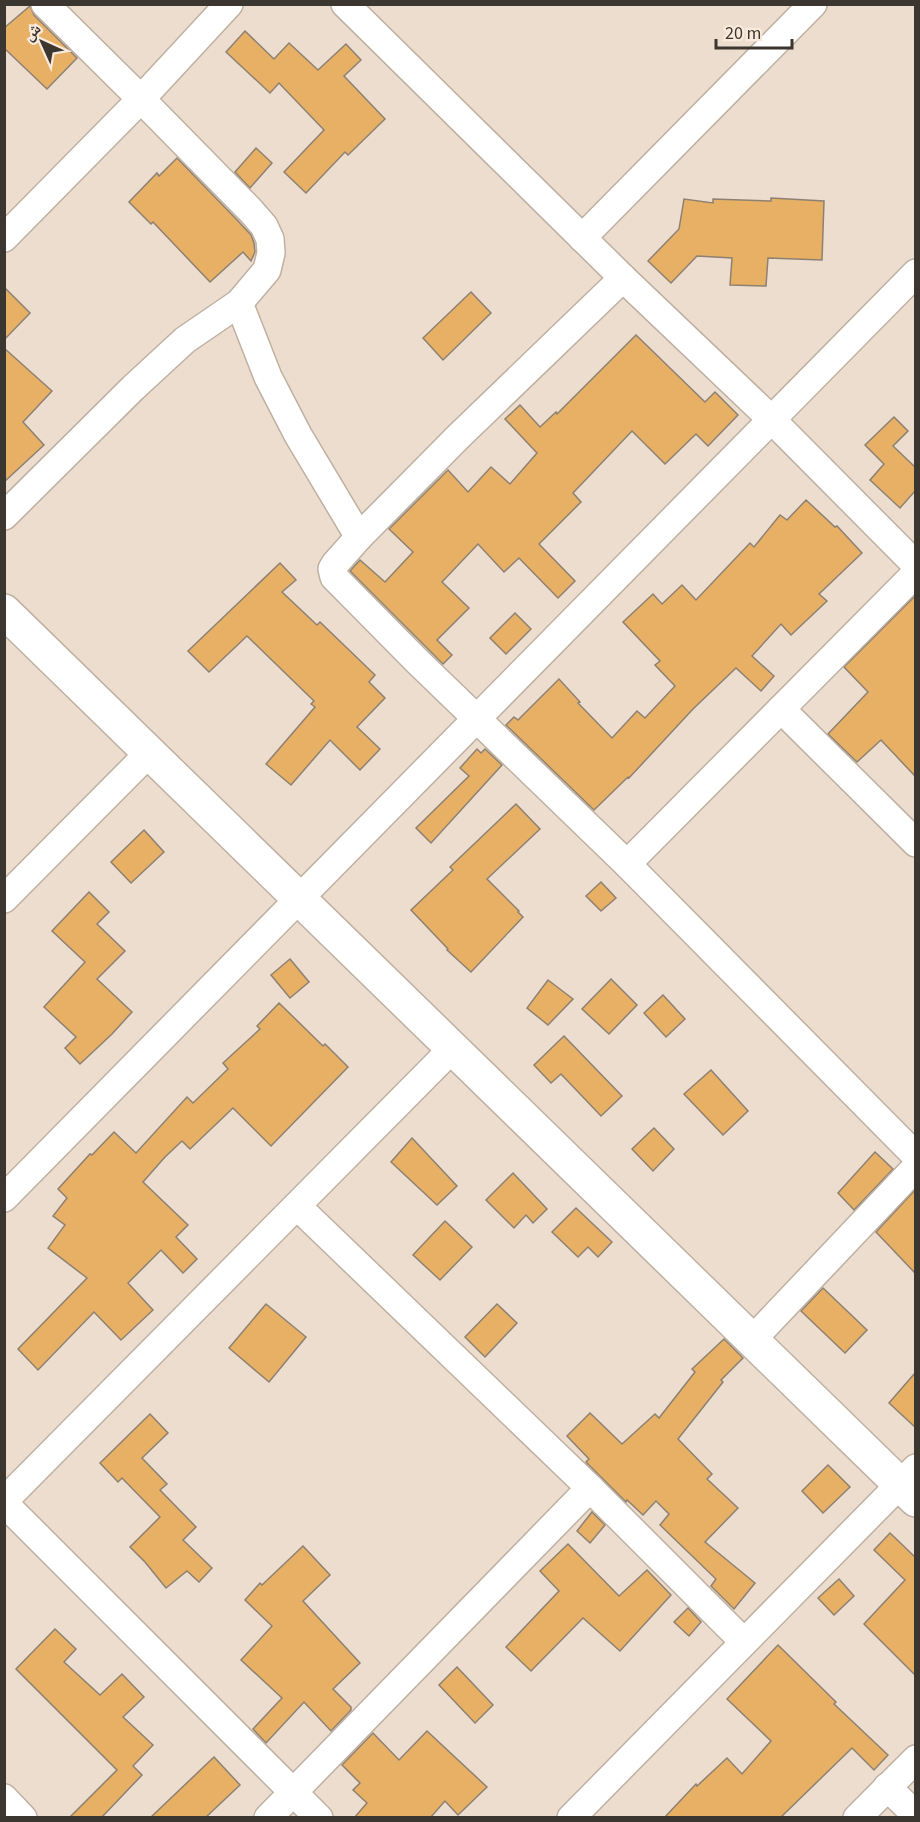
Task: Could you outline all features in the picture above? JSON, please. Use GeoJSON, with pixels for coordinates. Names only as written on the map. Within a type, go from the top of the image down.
{"type":"FeatureCollection","features":[{"type":"Feature","properties":{"kind":"street"},"geometry":{"type":"LineString","coordinates":[[4,516],[133,388],[185,340],[239,303],[267,270],[271,253],[270,239],[264,226],[251,211],[45,4]]}},
{"type":"Feature","properties":{"kind":"street"},"geometry":{"type":"LineString","coordinates":[[4,238],[141,99],[229,4]]}},
{"type":"Feature","properties":{"kind":"street"},"geometry":{"type":"LineString","coordinates":[[345,4],[623,278],[771,419],[915,565]]}},
{"type":"Feature","properties":{"kind":"street"},"geometry":{"type":"LineString","coordinates":[[582,238],[813,4]]}},
{"type":"Feature","properties":{"kind":"street"},"geometry":{"type":"LineString","coordinates":[[4,1198],[915,273]]}},
{"type":"Feature","properties":{"kind":"street"},"geometry":{"type":"LineString","coordinates":[[623,278],[358,537],[335,564],[332,569],[334,576],[476,719],[627,864],[915,1156]]}},
{"type":"Feature","properties":{"kind":"street"},"geometry":{"type":"LineString","coordinates":[[239,303],[268,377],[298,435],[358,537]]}},
{"type":"Feature","properties":{"kind":"street"},"geometry":{"type":"LineString","coordinates":[[627,864],[915,573]]}},
{"type":"Feature","properties":{"kind":"street"},"geometry":{"type":"LineString","coordinates":[[6,616],[752,1340],[910,1484],[744,1642],[582,1814]]}},
{"type":"Feature","properties":{"kind":"street"},"geometry":{"type":"LineString","coordinates":[[781,709],[915,843]]}},
{"type":"Feature","properties":{"kind":"street"},"geometry":{"type":"LineString","coordinates":[[4,899],[149,753]]}},
{"type":"Feature","properties":{"kind":"street"},"geometry":{"type":"LineString","coordinates":[[319,1818],[4,1502],[453,1048]]}},
{"type":"Feature","properties":{"kind":"street"},"geometry":{"type":"LineString","coordinates":[[752,1340],[915,1167]]}},
{"type":"Feature","properties":{"kind":"street"},"geometry":{"type":"LineString","coordinates":[[297,1206],[590,1488],[744,1642]]}},
{"type":"Feature","properties":{"kind":"street"},"geometry":{"type":"LineString","coordinates":[[268,1818],[590,1488]]}},
{"type":"Feature","properties":{"kind":"street"},"geometry":{"type":"LineString","coordinates":[[857,1818],[915,1759]]}},
{"type":"Feature","properties":{"kind":"street"},"geometry":{"type":"LineString","coordinates":[[887,1787],[915,1815]]}},
{"type":"Feature","properties":{"kind":"street"},"geometry":{"type":"LineString","coordinates":[[4,1798],[24,1818]]}},
{"type":"Feature","properties":{"kind":"building"},"geometry":{"type":"Polygon","coordinates":[[[30,6],[34,15],[77,58],[47,89],[4,48],[4,28],[30,6]]]}},
{"type":"Feature","properties":{"kind":"building"},"geometry":{"type":"Polygon","coordinates":[[[245,31],[274,59],[289,43],[318,70],[346,44],[361,60],[344,76],[385,119],[348,155],[345,152],[306,193],[284,172],[324,130],[279,83],[270,93],[226,52],[245,31]]]}},
{"type":"Feature","properties":{"kind":"building"},"geometry":{"type":"Polygon","coordinates":[[[256,148],[272,163],[250,188],[235,172],[256,148]]]}},
{"type":"Feature","properties":{"kind":"building"},"geometry":{"type":"Polygon","coordinates":[[[177,158],[251,235],[254,243],[255,252],[251,261],[243,252],[210,282],[153,222],[151,224],[129,202],[157,173],[159,176],[177,158]]]}},
{"type":"Feature","properties":{"kind":"building"},"geometry":{"type":"Polygon","coordinates":[[[771,198],[824,201],[822,260],[768,258],[766,286],[730,285],[732,258],[697,256],[671,283],[648,261],[679,229],[684,199],[713,203],[713,199],[771,201],[771,198]]]}},
{"type":"Feature","properties":{"kind":"building"},"geometry":{"type":"Polygon","coordinates":[[[4,287],[30,313],[4,340],[4,287]]]}},
{"type":"Feature","properties":{"kind":"building"},"geometry":{"type":"Polygon","coordinates":[[[471,292],[491,313],[443,360],[423,338],[471,292]]]}},
{"type":"Feature","properties":{"kind":"building"},"geometry":{"type":"Polygon","coordinates":[[[636,335],[705,402],[715,392],[738,415],[708,446],[696,434],[665,464],[632,431],[573,493],[581,502],[539,544],[575,581],[558,598],[519,558],[504,572],[478,544],[442,582],[469,608],[437,640],[452,655],[443,664],[350,571],[360,560],[385,582],[413,552],[389,529],[448,470],[468,492],[491,467],[510,484],[537,453],[505,419],[520,405],[540,427],[556,412],[557,414],[636,335]]]}},
{"type":"Feature","properties":{"kind":"building"},"geometry":{"type":"Polygon","coordinates":[[[4,348],[52,391],[23,422],[44,445],[4,482],[4,348]]]}},
{"type":"Feature","properties":{"kind":"building"},"geometry":{"type":"Polygon","coordinates":[[[894,417],[908,431],[893,446],[915,467],[915,491],[900,508],[870,480],[884,464],[865,445],[894,417]]]}},
{"type":"Feature","properties":{"kind":"building"},"geometry":{"type":"Polygon","coordinates":[[[806,500],[835,527],[837,526],[862,553],[819,594],[827,601],[791,635],[781,624],[752,656],[774,676],[761,691],[736,668],[693,709],[629,778],[594,810],[506,725],[514,717],[518,720],[559,679],[580,702],[578,703],[612,738],[637,711],[645,718],[675,686],[655,665],[660,661],[623,622],[653,594],[662,604],[682,585],[696,600],[750,543],[754,547],[780,515],[787,520],[806,500]]]}},
{"type":"Feature","properties":{"kind":"building"},"geometry":{"type":"Polygon","coordinates":[[[280,563],[296,580],[282,592],[317,625],[320,622],[375,675],[369,682],[385,698],[357,727],[380,749],[360,770],[330,740],[291,785],[266,764],[315,707],[311,704],[314,701],[247,636],[209,672],[188,651],[280,563]]]}},
{"type":"Feature","properties":{"kind":"building"},"geometry":{"type":"Polygon","coordinates":[[[915,596],[915,776],[881,740],[857,762],[828,734],[868,692],[844,667],[915,596]]]}},
{"type":"Feature","properties":{"kind":"building"},"geometry":{"type":"Polygon","coordinates":[[[515,613],[531,629],[506,654],[490,638],[515,613]]]}},
{"type":"Feature","properties":{"kind":"building"},"geometry":{"type":"Polygon","coordinates":[[[477,749],[481,753],[485,749],[502,765],[431,843],[416,828],[469,776],[460,768],[477,749]]]}},
{"type":"Feature","properties":{"kind":"building"},"geometry":{"type":"Polygon","coordinates":[[[516,804],[540,829],[487,879],[523,917],[471,972],[447,950],[411,910],[453,870],[450,867],[516,804]]]}},
{"type":"Feature","properties":{"kind":"building"},"geometry":{"type":"Polygon","coordinates":[[[144,830],[164,852],[131,883],[111,862],[144,830]]]}},
{"type":"Feature","properties":{"kind":"building"},"geometry":{"type":"Polygon","coordinates":[[[601,882],[616,898],[601,911],[586,896],[601,882]]]}},
{"type":"Feature","properties":{"kind":"building"},"geometry":{"type":"Polygon","coordinates":[[[89,892],[109,912],[97,924],[125,951],[97,979],[132,1012],[80,1064],[65,1048],[76,1037],[44,1007],[85,962],[52,931],[89,892]]]}},
{"type":"Feature","properties":{"kind":"building"},"geometry":{"type":"Polygon","coordinates":[[[290,959],[309,982],[290,998],[271,975],[290,959]]]}},
{"type":"Feature","properties":{"kind":"building"},"geometry":{"type":"Polygon","coordinates":[[[611,979],[637,1005],[609,1034],[582,1009],[611,979]]]}},
{"type":"Feature","properties":{"kind":"building"},"geometry":{"type":"Polygon","coordinates":[[[548,980],[573,999],[548,1025],[527,1008],[548,980]]]}},
{"type":"Feature","properties":{"kind":"building"},"geometry":{"type":"Polygon","coordinates":[[[663,995],[685,1019],[666,1037],[644,1013],[663,995]]]}},
{"type":"Feature","properties":{"kind":"building"},"geometry":{"type":"Polygon","coordinates":[[[279,1003],[348,1067],[271,1146],[233,1108],[190,1149],[182,1141],[165,1157],[143,1182],[188,1225],[176,1237],[197,1259],[183,1273],[161,1250],[128,1283],[153,1310],[121,1340],[94,1312],[38,1370],[18,1349],[87,1278],[48,1248],[65,1225],[53,1216],[67,1198],[58,1189],[114,1132],[136,1153],[187,1097],[193,1103],[228,1069],[223,1063],[260,1029],[257,1026],[279,1003]]]}},
{"type":"Feature","properties":{"kind":"building"},"geometry":{"type":"Polygon","coordinates":[[[564,1036],[622,1096],[601,1116],[561,1074],[551,1083],[534,1065],[564,1036]]]}},
{"type":"Feature","properties":{"kind":"building"},"geometry":{"type":"Polygon","coordinates":[[[711,1070],[748,1111],[723,1135],[684,1094],[711,1070]]]}},
{"type":"Feature","properties":{"kind":"building"},"geometry":{"type":"Polygon","coordinates":[[[654,1128],[674,1149],[653,1171],[632,1149],[654,1128]]]}},
{"type":"Feature","properties":{"kind":"building"},"geometry":{"type":"Polygon","coordinates":[[[412,1138],[457,1186],[437,1205],[391,1162],[412,1138]]]}},
{"type":"Feature","properties":{"kind":"building"},"geometry":{"type":"Polygon","coordinates":[[[875,1152],[893,1169],[854,1210],[838,1193],[875,1152]]]}},
{"type":"Feature","properties":{"kind":"building"},"geometry":{"type":"Polygon","coordinates":[[[513,1173],[547,1209],[533,1223],[526,1215],[514,1228],[486,1200],[513,1173]]]}},
{"type":"Feature","properties":{"kind":"building"},"geometry":{"type":"Polygon","coordinates":[[[915,1190],[915,1273],[876,1232],[915,1190]]]}},
{"type":"Feature","properties":{"kind":"building"},"geometry":{"type":"Polygon","coordinates":[[[576,1208],[612,1242],[598,1257],[588,1247],[578,1257],[552,1232],[576,1208]]]}},
{"type":"Feature","properties":{"kind":"building"},"geometry":{"type":"Polygon","coordinates":[[[445,1221],[472,1247],[440,1280],[413,1255],[445,1221]]]}},
{"type":"Feature","properties":{"kind":"building"},"geometry":{"type":"Polygon","coordinates":[[[823,1288],[867,1330],[845,1353],[801,1311],[823,1288]]]}},
{"type":"Feature","properties":{"kind":"building"},"geometry":{"type":"Polygon","coordinates":[[[266,1304],[306,1337],[269,1382],[229,1348],[266,1304]]]}},
{"type":"Feature","properties":{"kind":"building"},"geometry":{"type":"Polygon","coordinates":[[[497,1304],[517,1323],[485,1357],[465,1337],[497,1304]]]}},
{"type":"Feature","properties":{"kind":"building"},"geometry":{"type":"Polygon","coordinates":[[[724,1339],[743,1358],[721,1380],[723,1382],[678,1439],[712,1474],[707,1479],[738,1508],[705,1542],[755,1583],[734,1609],[711,1586],[716,1579],[660,1525],[669,1514],[656,1501],[643,1515],[627,1500],[626,1502],[586,1462],[589,1459],[567,1436],[590,1413],[622,1444],[655,1414],[659,1418],[695,1372],[692,1369],[724,1339]]]}},
{"type":"Feature","properties":{"kind":"building"},"geometry":{"type":"Polygon","coordinates":[[[915,1373],[915,1427],[889,1403],[915,1373]]]}},
{"type":"Feature","properties":{"kind":"building"},"geometry":{"type":"Polygon","coordinates":[[[150,1414],[168,1433],[142,1458],[167,1484],[160,1490],[196,1527],[183,1540],[212,1568],[199,1582],[187,1571],[166,1588],[130,1547],[160,1517],[122,1478],[118,1482],[100,1463],[150,1414]]]}},
{"type":"Feature","properties":{"kind":"building"},"geometry":{"type":"Polygon","coordinates":[[[828,1465],[850,1487],[823,1513],[802,1491],[828,1465]]]}},
{"type":"Feature","properties":{"kind":"building"},"geometry":{"type":"Polygon","coordinates":[[[592,1512],[605,1525],[590,1543],[577,1531],[592,1512]]]}},
{"type":"Feature","properties":{"kind":"building"},"geometry":{"type":"Polygon","coordinates":[[[890,1533],[915,1557],[915,1675],[864,1624],[905,1580],[874,1550],[890,1533]]]}},
{"type":"Feature","properties":{"kind":"building"},"geometry":{"type":"Polygon","coordinates":[[[568,1544],[619,1596],[647,1570],[671,1595],[620,1651],[583,1618],[531,1671],[506,1647],[559,1591],[540,1571],[568,1544]]]}},
{"type":"Feature","properties":{"kind":"building"},"geometry":{"type":"Polygon","coordinates":[[[303,1546],[330,1575],[303,1601],[360,1663],[333,1689],[351,1707],[351,1710],[331,1731],[304,1702],[266,1743],[253,1729],[282,1698],[241,1660],[272,1626],[245,1600],[260,1583],[262,1585],[303,1546]]]}},
{"type":"Feature","properties":{"kind":"building"},"geometry":{"type":"Polygon","coordinates":[[[839,1579],[854,1596],[834,1615],[818,1598],[839,1579]]]}},
{"type":"Feature","properties":{"kind":"building"},"geometry":{"type":"Polygon","coordinates":[[[688,1608],[701,1622],[689,1636],[674,1622],[688,1608]]]}},
{"type":"Feature","properties":{"kind":"building"},"geometry":{"type":"Polygon","coordinates":[[[55,1629],[76,1649],[64,1662],[100,1695],[122,1674],[144,1697],[123,1717],[153,1745],[133,1766],[142,1775],[101,1818],[69,1818],[117,1770],[16,1669],[55,1629]]]}},
{"type":"Feature","properties":{"kind":"building"},"geometry":{"type":"Polygon","coordinates":[[[778,1645],[836,1702],[834,1704],[888,1755],[874,1770],[852,1748],[780,1818],[664,1818],[696,1784],[697,1786],[727,1758],[742,1774],[771,1741],[727,1699],[778,1645]]]}},
{"type":"Feature","properties":{"kind":"building"},"geometry":{"type":"Polygon","coordinates":[[[457,1667],[493,1705],[475,1723],[439,1685],[457,1667]]]}},
{"type":"Feature","properties":{"kind":"building"},"geometry":{"type":"Polygon","coordinates":[[[427,1731],[487,1787],[458,1815],[445,1801],[430,1818],[354,1818],[367,1803],[353,1790],[360,1783],[342,1765],[373,1733],[399,1760],[427,1731]]]}},
{"type":"Feature","properties":{"kind":"building"},"geometry":{"type":"Polygon","coordinates":[[[214,1757],[240,1785],[205,1818],[150,1818],[214,1757]]]}}]}
